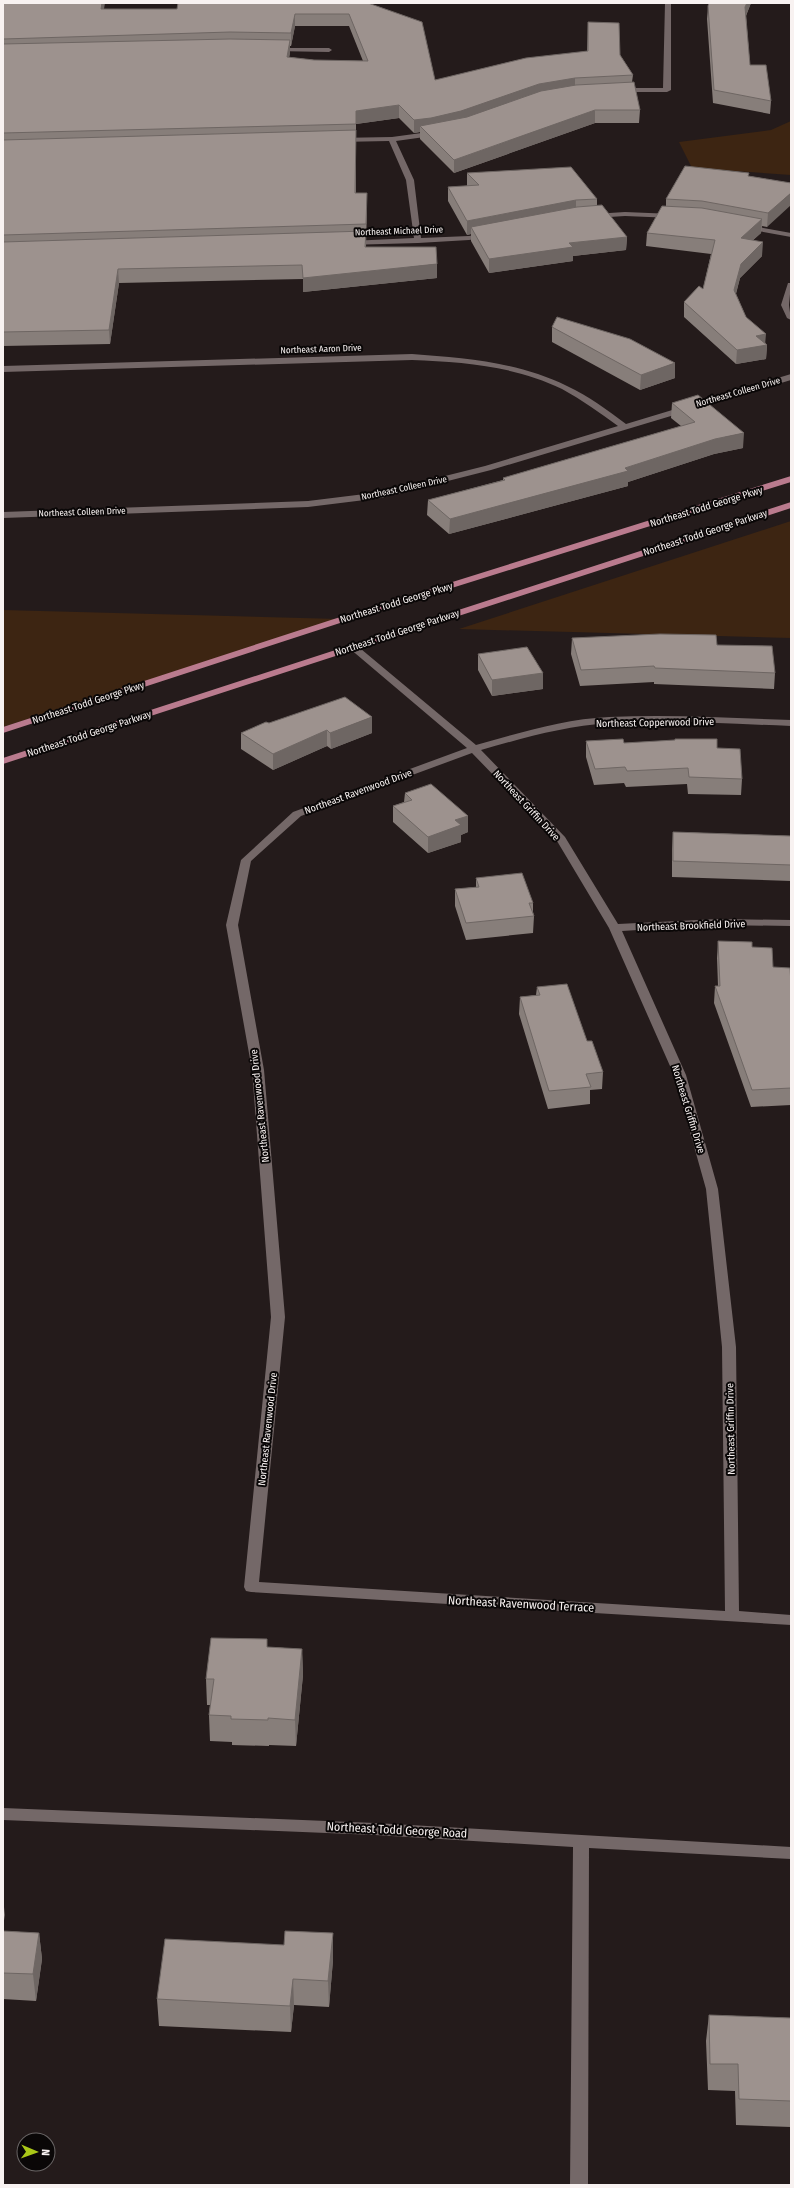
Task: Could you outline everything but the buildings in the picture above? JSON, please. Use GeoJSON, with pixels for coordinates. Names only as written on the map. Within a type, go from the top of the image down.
{"type":"FeatureCollection","features":[{"type":"Feature","properties":{"kind":"main road","name":"Northeast Todd George Pkwy"},"geometry":{"type":"LineString","coordinates":[[3,730],[337,621],[791,479]]}},
{"type":"Feature","properties":{"kind":"main road","name":"Northeast Todd George Parkway"},"geometry":{"type":"LineString","coordinates":[[3,761],[352,646],[791,505]]}},
{"type":"Feature","properties":{"kind":"street"},"geometry":{"type":"LineString","coordinates":[[611,91],[667,90],[668,3]]}},
{"type":"Feature","properties":{"kind":"street"},"geometry":{"type":"LineString","coordinates":[[268,49],[329,50]]}},
{"type":"Feature","properties":{"kind":"street"},"geometry":{"type":"LineString","coordinates":[[328,141],[392,139],[444,131]]}},
{"type":"Feature","properties":{"kind":"street"},"geometry":{"type":"LineString","coordinates":[[392,139],[410,180],[418,241]]}},
{"type":"Feature","properties":{"kind":"street"},"geometry":{"type":"LineString","coordinates":[[583,217],[625,214],[678,216]]}},
{"type":"Feature","properties":{"kind":"street"},"geometry":{"type":"LineString","coordinates":[[740,225],[791,235]]}},
{"type":"Feature","properties":{"kind":"street","name":"Northeast Michael Drive"},"geometry":{"type":"LineString","coordinates":[[338,243],[418,241],[469,238],[492,234]]}},
{"type":"Feature","properties":{"kind":"street"},"geometry":{"type":"LineString","coordinates":[[791,285],[785,305],[791,318]]}},
{"type":"Feature","properties":{"kind":"street","name":"Northeast Aaron Drive"},"geometry":{"type":"LineString","coordinates":[[3,369],[412,356],[471,360],[529,373],[584,397],[624,426]]}},
{"type":"Feature","properties":{"kind":"street","name":"Northeast Colleen Drive"},"geometry":{"type":"LineString","coordinates":[[3,515],[308,504],[381,495],[429,484],[791,376]]}},
{"type":"Feature","properties":{"kind":"street","name":"Northeast Griffin Drive"},"geometry":{"type":"LineString","coordinates":[[352,646],[474,749],[561,839],[615,928],[680,1075],[712,1189],[729,1347],[732,1617]]}},
{"type":"Feature","properties":{"kind":"street","name":"Northeast Copperwood Drive"},"geometry":{"type":"LineString","coordinates":[[474,749],[548,728],[608,720],[671,719],[791,723]]}},
{"type":"Feature","properties":{"kind":"street","name":"Northeast Ravenwood Drive"},"geometry":{"type":"LineString","coordinates":[[251,1587],[278,1317],[258,1070],[232,924],[246,860],[297,814],[474,749]]}},
{"type":"Feature","properties":{"kind":"street","name":"Northeast Brookfield Drive"},"geometry":{"type":"LineString","coordinates":[[615,928],[718,922],[791,923]]}},
{"type":"Feature","properties":{"kind":"street","name":"Northeast Ravenwood Terrace"},"geometry":{"type":"LineString","coordinates":[[251,1587],[791,1620]]}},
{"type":"Feature","properties":{"kind":"street","name":"Northeast Todd George Road"},"geometry":{"type":"LineString","coordinates":[[3,1814],[375,1829],[791,1853]]}},
{"type":"Feature","properties":{"kind":"street"},"geometry":{"type":"LineString","coordinates":[[579,2185],[581,1841]]}},
{"type":"Feature","properties":{"kind":"shaded area"},"geometry":{"type":"Polygon","coordinates":[[[791,121],[791,175],[692,168],[679,142],[771,130],[791,121]]]}},
{"type":"Feature","properties":{"kind":"shaded area"},"geometry":{"type":"Polygon","coordinates":[[[791,521],[791,638],[459,629],[791,521]]]}},
{"type":"Feature","properties":{"kind":"shaded area"},"geometry":{"type":"Polygon","coordinates":[[[3,610],[338,619],[3,727],[3,610]]]}}]}
